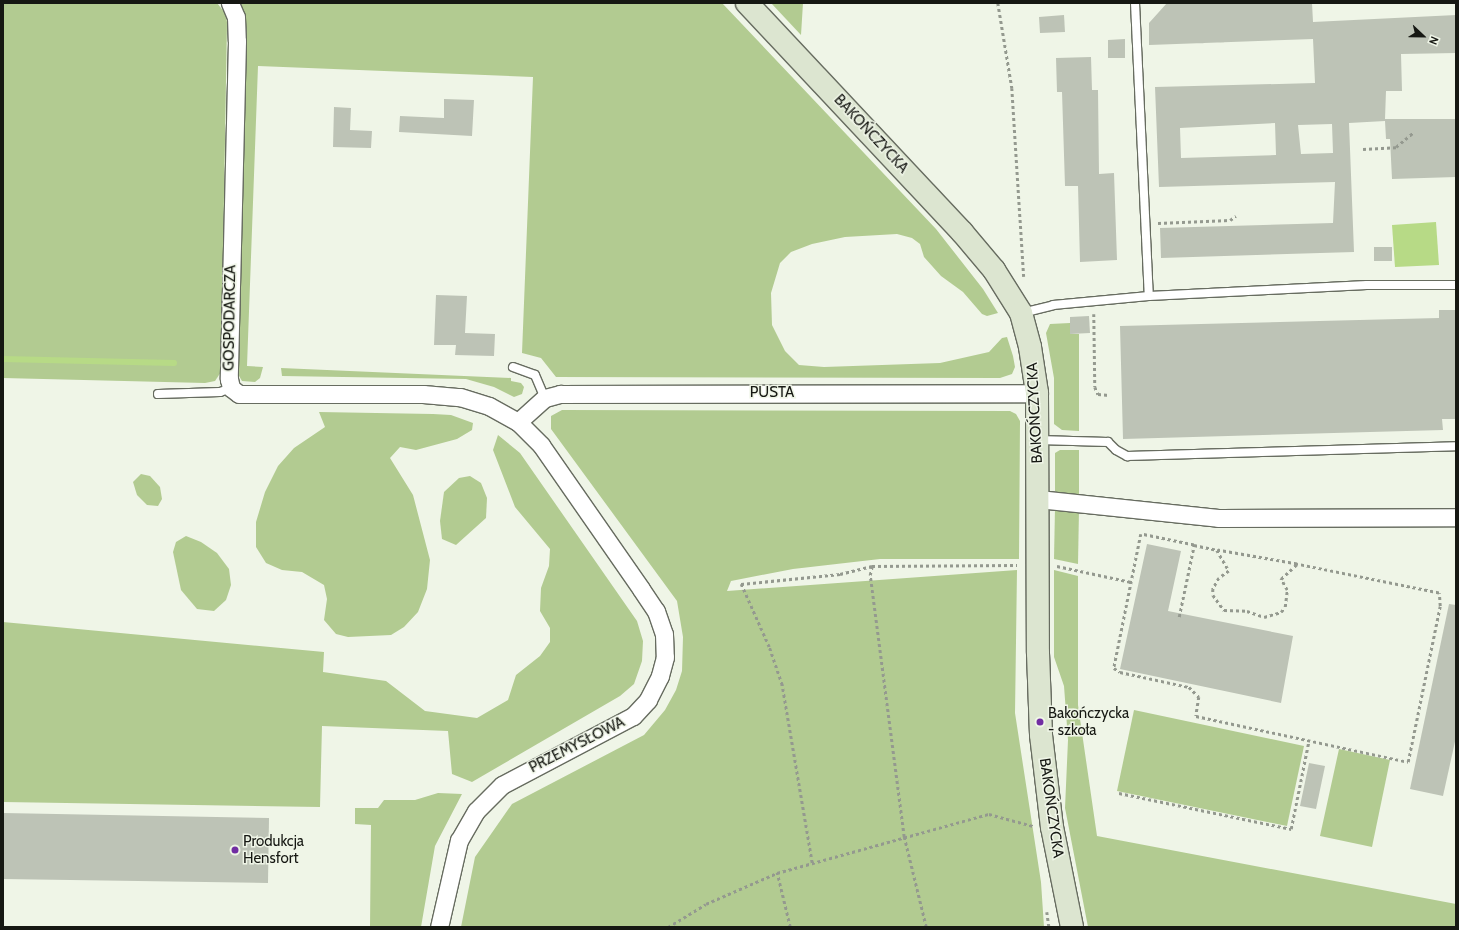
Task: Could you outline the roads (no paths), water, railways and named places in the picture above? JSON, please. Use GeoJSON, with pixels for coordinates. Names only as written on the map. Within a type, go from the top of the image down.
{"type":"FeatureCollection","features":[{"type":"Feature","properties":{"kind":"street","name":"GOSPODARCZA"},"geometry":{"type":"LineString","coordinates":[[230,3],[236,17],[237,41],[229,379],[231,388],[239,394],[423,394],[460,397],[489,406],[518,422]]}},
{"type":"Feature","properties":{"kind":"street","name":"BAKOŃCZYCKA"},"geometry":{"type":"LineString","coordinates":[[747,3],[962,232],[1029,310],[1030,347],[1036,393],[1038,440],[1040,728],[1052,827],[1072,927]]}},
{"type":"Feature","properties":{"kind":"street","name":"PUSTA"},"geometry":{"type":"LineString","coordinates":[[545,398],[580,393],[1036,393]]}},
{"type":"Feature","properties":{"kind":"street"},"geometry":{"type":"LineString","coordinates":[[518,422],[545,398]]}},
{"type":"Feature","properties":{"kind":"street","name":"PRZEMYSŁOWA"},"geometry":{"type":"LineString","coordinates":[[439,927],[459,840],[476,811],[502,784],[633,716],[648,700],[660,676],[665,657],[664,634],[656,611],[541,445],[518,422]]}},
{"type":"Feature","properties":{"kind":"street"},"geometry":{"type":"LineString","coordinates":[[1038,499],[1218,518],[1456,517]]}},
{"type":"Feature","properties":{"kind":"lane"},"geometry":{"type":"LineString","coordinates":[[1135,3],[1149,296]]}},
{"type":"Feature","properties":{"kind":"lane"},"geometry":{"type":"LineString","coordinates":[[1029,310],[1094,301],[1149,296],[1367,285],[1456,284]]}},
{"type":"Feature","properties":{"kind":"lane"},"geometry":{"type":"LineString","coordinates":[[513,367],[535,375],[545,398]]}},
{"type":"Feature","properties":{"kind":"lane"},"geometry":{"type":"LineString","coordinates":[[158,394],[220,392],[231,388]]}},
{"type":"Feature","properties":{"kind":"lane"},"geometry":{"type":"LineString","coordinates":[[1038,440],[1108,442],[1116,450],[1127,456],[1456,446]]}},
{"type":"Feature","properties":{"kind":"waterway"},"geometry":{"type":"LineString","coordinates":[[3,359],[174,363]]}},
{"type":"Feature","properties":{"kind":"place","name":"Bakończycka - szkoła"},"geometry":{"type":"Point","coordinates":[1040,722]}},
{"type":"Feature","properties":{"kind":"place","name":"Produkcja Hensfort"},"geometry":{"type":"Point","coordinates":[235,850]}}]}
